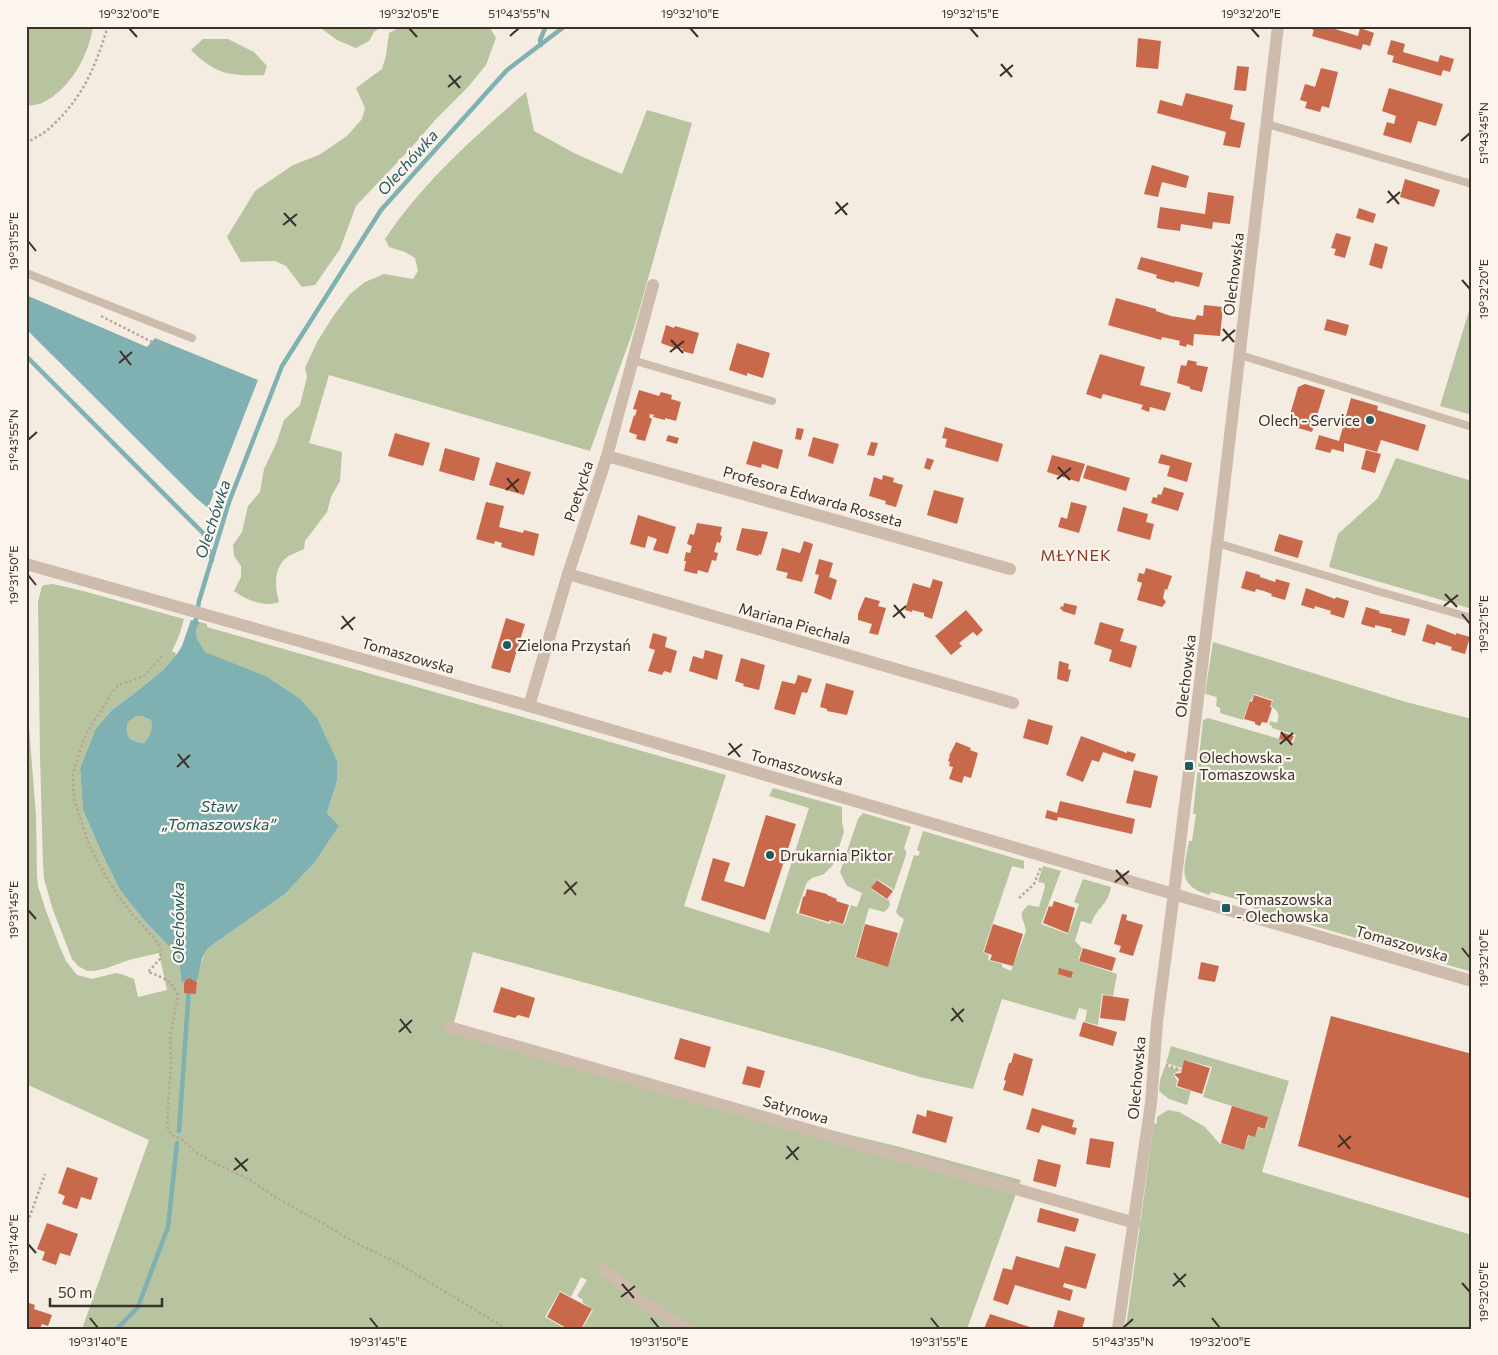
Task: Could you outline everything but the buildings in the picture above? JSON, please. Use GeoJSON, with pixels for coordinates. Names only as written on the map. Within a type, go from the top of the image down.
{"type":"FeatureCollection","features":[{"type":"Feature","properties":{"kind":"street","name":"Olechowska"},"geometry":{"type":"LineString","coordinates":[[1118,1329],[1135,1224],[1151,1103],[1157,1022],[1218,543],[1278,26]]}},
{"type":"Feature","properties":{"kind":"street","name":"Poetycka"},"geometry":{"type":"LineString","coordinates":[[528,706],[568,574],[607,456],[653,285]]}},
{"type":"Feature","properties":{"kind":"street","name":"Profesora Edwarda Rosseta"},"geometry":{"type":"LineString","coordinates":[[607,456],[1010,568]]}},
{"type":"Feature","properties":{"kind":"street","name":"Tomaszowska"},"geometry":{"type":"LineString","coordinates":[[26,564],[528,706],[1472,981]]}},
{"type":"Feature","properties":{"kind":"street","name":"Mariana Piechala"},"geometry":{"type":"LineString","coordinates":[[568,574],[1013,703]]}},
{"type":"Feature","properties":{"kind":"street","name":"Satynowa"},"geometry":{"type":"LineString","coordinates":[[449,1027],[1135,1224]]}},
{"type":"Feature","properties":{"kind":"street"},"geometry":{"type":"LineString","coordinates":[[604,1269],[640,1301],[688,1329]]}},
{"type":"Feature","properties":{"kind":"lane"},"geometry":{"type":"LineString","coordinates":[[1267,124],[1472,184]]}},
{"type":"Feature","properties":{"kind":"lane"},"geometry":{"type":"LineString","coordinates":[[26,273],[192,338]]}},
{"type":"Feature","properties":{"kind":"lane"},"geometry":{"type":"LineString","coordinates":[[1240,355],[1472,427]]}},
{"type":"Feature","properties":{"kind":"lane"},"geometry":{"type":"LineString","coordinates":[[632,360],[772,401]]}},
{"type":"Feature","properties":{"kind":"lane"},"geometry":{"type":"LineString","coordinates":[[1218,543],[1472,618]]}},
{"type":"Feature","properties":{"kind":"path"},"geometry":{"type":"LineString","coordinates":[[26,144],[51,127],[82,92],[98,57],[108,26]]}},
{"type":"Feature","properties":{"kind":"path"},"geometry":{"type":"LineString","coordinates":[[162,656],[144,676],[118,685],[110,695],[82,743],[73,774],[73,785],[74,799],[89,844],[104,873],[118,896],[160,947],[160,958],[148,972],[169,981],[178,997],[170,1036],[171,1066],[167,1114],[168,1130],[172,1135],[183,1140],[194,1151],[209,1160],[250,1180],[273,1196],[350,1240],[398,1264],[507,1329]]}},
{"type":"Feature","properties":{"kind":"path"},"geometry":{"type":"LineString","coordinates":[[1019,898],[1036,882],[1042,864]]}},
{"type":"Feature","properties":{"kind":"path"},"geometry":{"type":"LineString","coordinates":[[26,1227],[45,1174]]}},
{"type":"Feature","properties":{"kind":"green space"},"geometry":{"type":"Polygon","coordinates":[[[26,26],[93,26],[82,60],[69,81],[61,90],[40,104],[26,106],[26,26]]]}},
{"type":"Feature","properties":{"kind":"green space"},"geometry":{"type":"Polygon","coordinates":[[[318,26],[383,26],[374,32],[369,41],[356,48],[337,40],[318,26]]]}},
{"type":"Feature","properties":{"kind":"green space"},"geometry":{"type":"Polygon","coordinates":[[[402,26],[489,26],[496,38],[486,65],[468,87],[356,206],[340,249],[315,285],[302,287],[286,266],[275,261],[241,262],[227,237],[255,191],[293,165],[319,155],[347,136],[362,119],[365,108],[356,88],[382,69],[389,33],[402,26]]]}},
{"type":"Feature","properties":{"kind":"green space"},"geometry":{"type":"Polygon","coordinates":[[[203,39],[228,39],[254,52],[267,66],[264,75],[233,74],[208,65],[191,50],[203,39]]]}},
{"type":"Feature","properties":{"kind":"green space"},"geometry":{"type":"Polygon","coordinates":[[[526,92],[534,131],[576,154],[622,174],[647,110],[692,123],[634,328],[590,451],[329,375],[309,443],[342,452],[340,481],[331,497],[327,512],[305,541],[304,549],[290,555],[282,562],[276,579],[279,602],[262,604],[244,597],[234,591],[241,577],[241,566],[234,556],[233,545],[242,532],[248,506],[260,492],[264,469],[276,444],[284,420],[300,405],[307,377],[305,368],[317,342],[350,294],[365,282],[384,274],[413,279],[418,271],[415,258],[405,252],[389,247],[385,239],[416,198],[450,161],[526,92]]]}},
{"type":"Feature","properties":{"kind":"green space"},"geometry":{"type":"Polygon","coordinates":[[[1472,301],[1472,415],[1440,406],[1472,301]]]}},
{"type":"Feature","properties":{"kind":"green space"},"geometry":{"type":"Polygon","coordinates":[[[1396,458],[1472,481],[1472,609],[1329,567],[1338,534],[1378,498],[1396,458]]]}},
{"type":"Feature","properties":{"kind":"green space"},"geometry":{"type":"Polygon","coordinates":[[[53,584],[184,619],[172,651],[177,654],[164,669],[112,710],[96,728],[80,768],[83,810],[104,858],[120,890],[143,919],[179,957],[184,993],[196,993],[198,975],[208,948],[285,894],[315,862],[339,826],[327,813],[337,781],[299,698],[266,676],[205,652],[197,640],[196,630],[200,622],[207,624],[207,627],[726,775],[684,906],[769,933],[809,808],[769,796],[773,788],[842,807],[844,832],[833,865],[824,874],[807,882],[796,913],[830,924],[831,921],[844,925],[851,905],[857,907],[862,893],[847,886],[840,872],[858,819],[863,813],[911,827],[904,848],[906,855],[894,890],[877,879],[871,889],[888,899],[890,905],[884,912],[869,908],[855,957],[888,967],[904,919],[896,912],[914,855],[918,856],[920,852],[917,850],[923,831],[1024,861],[1024,869],[1012,866],[983,952],[989,955],[988,960],[1002,964],[1002,967],[1011,971],[1026,931],[1022,912],[1028,905],[1039,907],[1045,887],[1044,883],[1038,882],[1043,866],[1061,871],[1041,924],[1068,934],[1079,904],[1074,902],[1083,879],[1111,887],[1110,893],[1091,924],[1081,921],[1075,941],[1082,948],[1078,961],[1117,974],[1113,996],[1102,994],[1098,1025],[1085,1022],[1087,1010],[1079,1008],[1075,1020],[1002,999],[973,1089],[920,1077],[826,1049],[473,952],[452,1030],[625,1080],[900,1147],[1021,1180],[967,1329],[582,1329],[593,1310],[577,1296],[587,1280],[581,1277],[571,1297],[560,1291],[545,1317],[566,1329],[82,1329],[149,1140],[26,1084],[26,713],[28,713],[36,816],[38,886],[66,961],[77,975],[92,979],[116,973],[134,979],[138,997],[167,990],[159,953],[94,971],[87,971],[78,966],[72,959],[53,910],[44,879],[38,602],[42,586],[53,584]]]}},
{"type":"Feature","properties":{"kind":"green space"},"geometry":{"type":"Polygon","coordinates":[[[1213,642],[1406,702],[1472,719],[1472,972],[1253,908],[1254,904],[1211,892],[1209,895],[1198,891],[1187,881],[1184,868],[1189,841],[1192,841],[1196,814],[1193,814],[1203,720],[1208,718],[1293,743],[1296,735],[1272,728],[1269,725],[1270,721],[1277,723],[1278,717],[1277,711],[1271,706],[1273,700],[1254,694],[1243,720],[1220,713],[1220,708],[1216,706],[1217,697],[1205,694],[1213,642]]]}},
{"type":"Feature","properties":{"kind":"green space"},"geometry":{"type":"Polygon","coordinates":[[[136,716],[142,716],[151,720],[152,726],[144,743],[129,737],[127,731],[128,722],[136,716]]]}},
{"type":"Feature","properties":{"kind":"green space"},"geometry":{"type":"Polygon","coordinates":[[[1171,1046],[1289,1081],[1262,1172],[1472,1235],[1472,1329],[1124,1329],[1127,1320],[1154,1123],[1157,1124],[1157,1117],[1168,1110],[1179,1112],[1205,1127],[1219,1143],[1244,1150],[1249,1135],[1255,1137],[1258,1128],[1266,1129],[1268,1117],[1203,1097],[1212,1067],[1184,1060],[1182,1068],[1166,1063],[1171,1046]]]}},
{"type":"Feature","properties":{"kind":"green space"},"geometry":{"type":"Polygon","coordinates":[[[1165,1066],[1181,1070],[1173,1074],[1177,1080],[1176,1087],[1191,1091],[1187,1105],[1169,1099],[1159,1091],[1160,1080],[1165,1066]]]}},
{"type":"Feature","properties":{"kind":"water"},"geometry":{"type":"Polygon","coordinates":[[[26,295],[147,347],[155,338],[258,380],[208,508],[26,329],[26,295]]]}},
{"type":"Feature","properties":{"kind":"water","name":"Staw „Tomaszowska”"},"geometry":{"type":"Polygon","coordinates":[[[191,620],[200,622],[196,630],[197,639],[205,652],[266,676],[299,698],[317,718],[337,761],[337,781],[327,813],[339,826],[315,862],[285,894],[208,948],[202,958],[197,982],[190,978],[186,979],[184,983],[181,981],[179,957],[143,919],[120,890],[104,858],[83,810],[80,768],[96,728],[112,710],[164,669],[182,646],[191,620]],[[136,716],[128,722],[127,731],[132,740],[144,743],[148,738],[152,723],[151,720],[142,716],[136,716]]]}},
{"type":"Feature","properties":{"kind":"waterway"},"geometry":{"type":"LineString","coordinates":[[541,45],[540,40],[546,26]]}},
{"type":"Feature","properties":{"kind":"waterway","name":"Olechówka"},"geometry":{"type":"LineString","coordinates":[[195,625],[199,601],[229,502],[282,366],[381,210],[507,70],[565,26]]}},
{"type":"Feature","properties":{"kind":"waterway"},"geometry":{"type":"LineString","coordinates":[[26,356],[203,533],[212,560]]}},
{"type":"Feature","properties":{"kind":"waterway","name":"Olechówka"},"geometry":{"type":"LineString","coordinates":[[179,1131],[189,987]]}},
{"type":"Feature","properties":{"kind":"waterway","name":"Olechówka"},"geometry":{"type":"LineString","coordinates":[[117,1329],[138,1307],[168,1227],[177,1143]]}},
{"type":"Feature","properties":{"kind":"place","name":"Olech - Service"},"geometry":{"type":"Point","coordinates":[1370,420]}},
{"type":"Feature","properties":{"kind":"place","name":"Zielona Przystań"},"geometry":{"type":"Point","coordinates":[507,645]}},
{"type":"Feature","properties":{"kind":"place","name":"Olechowska - Tomaszowska"},"geometry":{"type":"Point","coordinates":[1189,766]}},
{"type":"Feature","properties":{"kind":"place","name":"Drukarnia Piktor"},"geometry":{"type":"Point","coordinates":[770,855]}},
{"type":"Feature","properties":{"kind":"place","name":"Tomaszowska - Olechowska"},"geometry":{"type":"Point","coordinates":[1226,908]}},
{"type":"Feature","properties":{"kind":"district","name":"MŁYNEK"},"geometry":{"type":"Point","coordinates":[1076,554]}}]}
